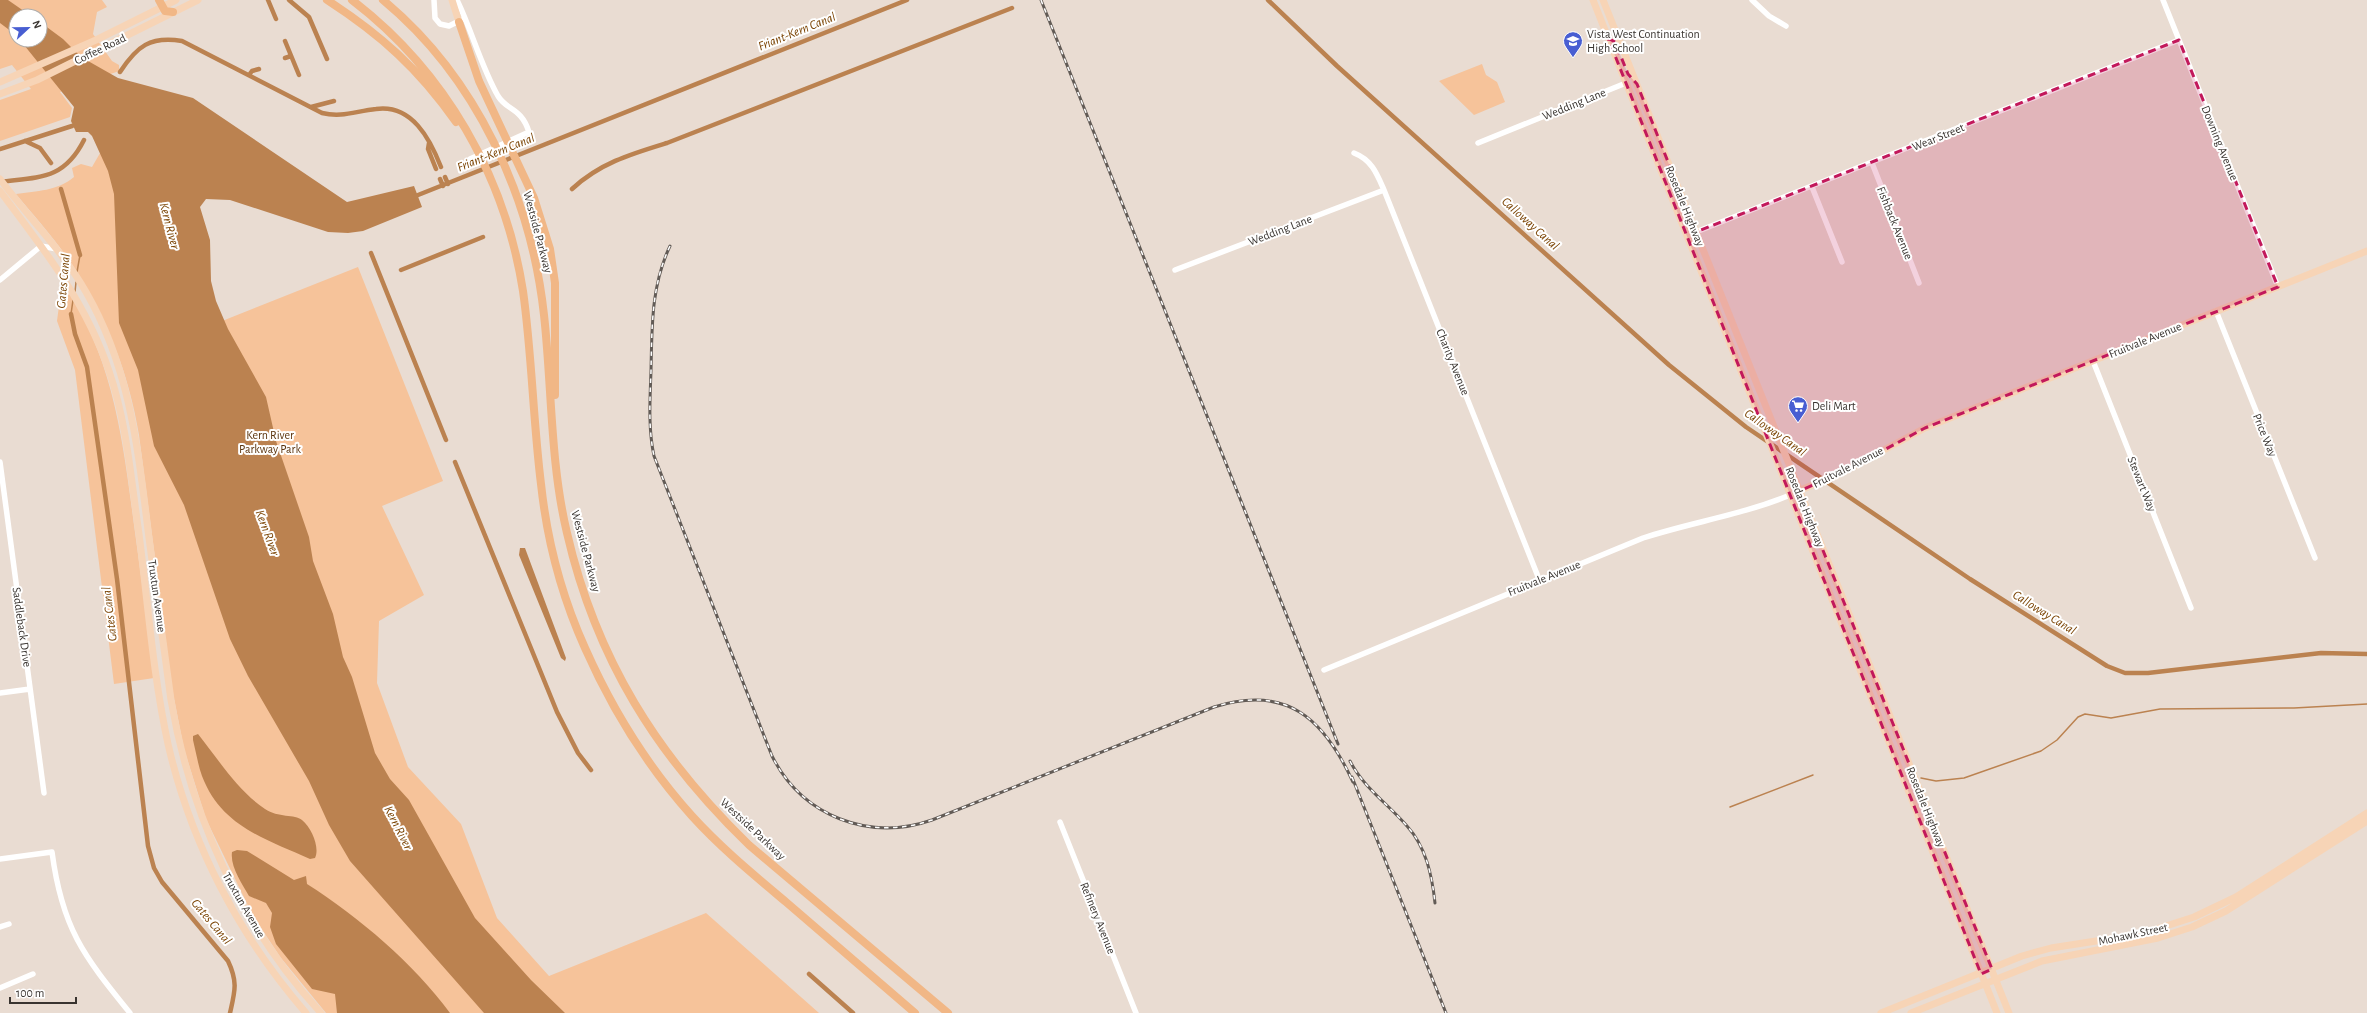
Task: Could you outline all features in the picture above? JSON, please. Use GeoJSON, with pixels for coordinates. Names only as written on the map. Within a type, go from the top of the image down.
{"type":"FeatureCollection","features":[{"type":"Feature","properties":{"kind":"highway"},"geometry":{"type":"LineString","coordinates":[[327,0],[374,33],[403,57],[429,84],[458,124],[466,128]]}},
{"type":"Feature","properties":{"kind":"highway"},"geometry":{"type":"LineString","coordinates":[[352,0],[404,46],[436,83],[466,128],[479,152],[493,184],[514,246],[523,295],[541,485],[552,551],[573,618],[609,700],[645,757],[693,817],[745,868],[915,1013]]}},
{"type":"Feature","properties":{"kind":"highway","name":"Westside Parkway"},"geometry":{"type":"LineString","coordinates":[[383,0],[414,29],[456,79],[495,146],[510,177],[526,223],[537,267],[544,314],[559,488],[566,531],[584,592],[608,652],[624,684],[660,743],[694,789],[749,845],[948,1013]]}},
{"type":"Feature","properties":{"kind":"highway"},"geometry":{"type":"LineString","coordinates":[[160,4],[167,12],[173,12]]}},
{"type":"Feature","properties":{"kind":"highway"},"geometry":{"type":"LineString","coordinates":[[459,22],[479,81],[523,172],[542,217],[550,249],[555,283],[554,439]]}},
{"type":"Feature","properties":{"kind":"highway"},"geometry":{"type":"LineString","coordinates":[[858,964],[906,1013]]}},
{"type":"Feature","properties":{"kind":"main road","name":"Coffee Road"},"geometry":{"type":"LineString","coordinates":[[0,82],[96,40],[160,4],[176,0]]}},
{"type":"Feature","properties":{"kind":"main road","name":"Coffee Road"},"geometry":{"type":"LineString","coordinates":[[0,94],[37,80],[198,0]]}},
{"type":"Feature","properties":{"kind":"main road"},"geometry":{"type":"LineString","coordinates":[[452,0],[459,22]]}},
{"type":"Feature","properties":{"kind":"main road","name":"Rosedale Highway"},"geometry":{"type":"LineString","coordinates":[[1593,0],[1997,1013]]}},
{"type":"Feature","properties":{"kind":"main road","name":"Rosedale Highway"},"geometry":{"type":"LineString","coordinates":[[1603,0],[2009,1013]]}},
{"type":"Feature","properties":{"kind":"main road"},"geometry":{"type":"LineString","coordinates":[[1608,38],[1615,42],[1628,74],[1637,84]]}},
{"type":"Feature","properties":{"kind":"main road"},"geometry":{"type":"LineString","coordinates":[[1626,83],[1634,88],[1649,126],[1657,134]]}},
{"type":"Feature","properties":{"kind":"main road"},"geometry":{"type":"LineString","coordinates":[[1663,175],[1673,188],[1690,229],[1696,232]]}},
{"type":"Feature","properties":{"kind":"main road","name":"Truxtun Avenue"},"geometry":{"type":"LineString","coordinates":[[0,179],[3,190],[66,280],[88,319],[111,374],[121,414],[162,709],[183,799],[200,843],[227,900],[265,962],[306,1013]]}},
{"type":"Feature","properties":{"kind":"main road","name":"Truxtun Avenue"},"geometry":{"type":"LineString","coordinates":[[3,190],[58,249],[86,292],[106,330],[121,371],[132,412],[172,700],[179,741],[193,795],[218,857],[246,912],[283,966],[321,1013]]}},
{"type":"Feature","properties":{"kind":"main road"},"geometry":{"type":"LineString","coordinates":[[1689,240],[1692,239],[1695,242],[1714,290],[1721,296]]}},
{"type":"Feature","properties":{"kind":"main road","name":"Fruitvale Avenue"},"geometry":{"type":"LineString","coordinates":[[1790,494],[1833,476],[1925,428],[2367,251]]}},
{"type":"Feature","properties":{"kind":"main road","name":"Mohawk Street"},"geometry":{"type":"LineString","coordinates":[[1881,1013],[1981,974],[2022,956],[2051,948],[2141,934],[2194,918],[2236,897],[2367,812]]}},
{"type":"Feature","properties":{"kind":"main road","name":"Mohawk Street"},"geometry":{"type":"LineString","coordinates":[[1911,1013],[2042,961],[2171,935],[2201,923],[2232,907],[2367,821]]}},
{"type":"Feature","properties":{"kind":"street"},"geometry":{"type":"LineString","coordinates":[[434,0],[434,18],[440,24],[450,26],[459,22],[464,14]]}},
{"type":"Feature","properties":{"kind":"street"},"geometry":{"type":"LineString","coordinates":[[457,0],[499,98],[518,112],[523,118],[529,132],[470,159]]}},
{"type":"Feature","properties":{"kind":"street"},"geometry":{"type":"LineString","coordinates":[[1752,0],[1769,16],[1786,26]]}},
{"type":"Feature","properties":{"kind":"street","name":"Downing Avenue"},"geometry":{"type":"LineString","coordinates":[[2163,0],[2278,287]]}},
{"type":"Feature","properties":{"kind":"street","name":"Wear Street"},"geometry":{"type":"LineString","coordinates":[[1696,232],[1812,188],[2179,40]]}},
{"type":"Feature","properties":{"kind":"street","name":"Wedding Lane"},"geometry":{"type":"LineString","coordinates":[[1478,143],[1626,83]]}},
{"type":"Feature","properties":{"kind":"street","name":"Charity Avenue"},"geometry":{"type":"LineString","coordinates":[[1354,153],[1363,158],[1373,167],[1384,190],[1539,579]]}},
{"type":"Feature","properties":{"kind":"street","name":"Fishback Avenue"},"geometry":{"type":"LineString","coordinates":[[1872,163],[1919,283]]}},
{"type":"Feature","properties":{"kind":"street"},"geometry":{"type":"LineString","coordinates":[[1812,188],[1842,262]]}},
{"type":"Feature","properties":{"kind":"street","name":"Wedding Lane"},"geometry":{"type":"LineString","coordinates":[[1175,270],[1384,190]]}},
{"type":"Feature","properties":{"kind":"street"},"geometry":{"type":"LineString","coordinates":[[0,280],[41,246],[58,249]]}},
{"type":"Feature","properties":{"kind":"street","name":"Price Way"},"geometry":{"type":"LineString","coordinates":[[2216,311],[2314,558]]}},
{"type":"Feature","properties":{"kind":"street","name":"Stewart Way"},"geometry":{"type":"LineString","coordinates":[[2093,361],[2191,608]]}},
{"type":"Feature","properties":{"kind":"street","name":"Saddleback Drive"},"geometry":{"type":"LineString","coordinates":[[0,462],[44,793]]}},
{"type":"Feature","properties":{"kind":"street","name":"Fruitvale Avenue"},"geometry":{"type":"LineString","coordinates":[[1324,670],[1539,579],[1648,536],[1737,514],[1790,494]]}},
{"type":"Feature","properties":{"kind":"street"},"geometry":{"type":"LineString","coordinates":[[0,693],[30,689]]}},
{"type":"Feature","properties":{"kind":"street","name":"Refinery Avenue"},"geometry":{"type":"LineString","coordinates":[[1060,822],[1136,1013]]}},
{"type":"Feature","properties":{"kind":"street"},"geometry":{"type":"LineString","coordinates":[[0,859],[52,852],[60,899],[70,929],[92,966],[130,1013]]}},
{"type":"Feature","properties":{"kind":"street"},"geometry":{"type":"LineString","coordinates":[[0,927],[9,924]]}},
{"type":"Feature","properties":{"kind":"street"},"geometry":{"type":"LineString","coordinates":[[0,988],[33,974]]}},
{"type":"Feature","properties":{"kind":"highlighted area"},"geometry":{"type":"Polygon","coordinates":[[[1608,38],[1615,42],[1628,74],[1637,84],[1696,232],[2179,40],[2278,287],[1925,428],[1839,474],[1799,491],[1992,969],[1981,974],[1786,484],[1608,38]]]}},
{"type":"Feature","properties":{"kind":"green space"},"geometry":{"type":"Polygon","coordinates":[[[0,0],[102,0],[107,7],[97,12],[93,34],[112,61],[119,65],[119,71],[60,92],[72,108],[70,117],[0,141],[0,100],[31,89],[12,65],[0,69],[0,0]]]}},
{"type":"Feature","properties":{"kind":"green space"},"geometry":{"type":"Polygon","coordinates":[[[1482,64],[1486,75],[1497,82],[1505,102],[1474,115],[1439,81],[1482,64]]]}},
{"type":"Feature","properties":{"kind":"green space","name":"Kern River Parkway Park"},"geometry":{"type":"Polygon","coordinates":[[[107,141],[192,333],[358,267],[443,481],[382,506],[424,595],[379,621],[377,683],[408,767],[461,824],[497,918],[549,976],[706,913],[819,1013],[326,1013],[281,958],[253,916],[206,819],[184,749],[172,688],[139,435],[135,412],[122,367],[105,324],[84,283],[58,245],[16,194],[46,190],[67,182],[74,177],[72,168],[81,164],[92,167],[107,141]]]}},
{"type":"Feature","properties":{"kind":"green space"},"geometry":{"type":"Polygon","coordinates":[[[62,283],[79,310],[93,339],[113,399],[125,462],[154,678],[114,684],[75,370],[57,321],[62,283]]]}},
{"type":"Feature","properties":{"kind":"water"},"geometry":{"type":"Polygon","coordinates":[[[0,0],[8,0],[20,8],[8,8],[8,29],[0,23],[0,0]]]}},
{"type":"Feature","properties":{"kind":"water","name":"Kern River"},"geometry":{"type":"Polygon","coordinates":[[[48,28],[63,39],[81,57],[118,78],[193,98],[347,202],[414,186],[422,207],[363,231],[348,233],[328,232],[230,200],[206,199],[200,207],[210,240],[211,281],[216,301],[228,329],[266,397],[276,441],[309,537],[313,561],[333,614],[343,657],[352,677],[375,753],[390,779],[409,800],[475,918],[531,980],[565,1013],[484,1013],[350,861],[329,825],[309,781],[248,676],[230,639],[184,505],[154,446],[138,370],[119,323],[114,194],[108,171],[92,136],[88,132],[76,132],[71,121],[74,107],[26,48],[48,48],[48,28]]]}},
{"type":"Feature","properties":{"kind":"water"},"geometry":{"type":"Polygon","coordinates":[[[520,548],[525,548],[566,658],[565,661],[561,658],[519,555],[520,548]]]}},
{"type":"Feature","properties":{"kind":"water"},"geometry":{"type":"Polygon","coordinates":[[[198,734],[237,784],[255,802],[270,812],[299,818],[306,824],[312,833],[316,844],[315,858],[310,859],[277,845],[246,829],[221,807],[210,793],[202,776],[193,740],[193,736],[198,734]]]}},
{"type":"Feature","properties":{"kind":"water"},"geometry":{"type":"Polygon","coordinates":[[[237,850],[247,851],[294,880],[306,876],[307,884],[366,926],[403,959],[436,995],[450,1013],[337,1013],[335,994],[312,989],[276,944],[270,927],[272,913],[266,903],[249,896],[235,869],[232,852],[237,850]]]}},
{"type":"Feature","properties":{"kind":"waterway"},"geometry":{"type":"LineString","coordinates":[[268,0],[276,19]]}},
{"type":"Feature","properties":{"kind":"waterway"},"geometry":{"type":"LineString","coordinates":[[289,0],[309,17],[327,59]]}},
{"type":"Feature","properties":{"kind":"waterway","name":"Friant-Kern Canal"},"geometry":{"type":"LineString","coordinates":[[413,197],[907,0]]}},
{"type":"Feature","properties":{"kind":"waterway","name":"Calloway Canal"},"geometry":{"type":"LineString","coordinates":[[1268,0],[1337,66],[1669,365],[1746,427],[1970,579],[2107,666],[2125,673],[2148,673],[2321,653],[2367,654]]}},
{"type":"Feature","properties":{"kind":"waterway"},"geometry":{"type":"LineString","coordinates":[[572,189],[594,172],[616,160],[667,143],[1012,8]]}},
{"type":"Feature","properties":{"kind":"waterway"},"geometry":{"type":"LineString","coordinates":[[120,72],[132,55],[145,45],[161,40],[182,41],[322,113],[336,115],[376,109],[389,109],[400,112],[418,126],[425,135],[437,156],[441,167]]}},
{"type":"Feature","properties":{"kind":"waterway"},"geometry":{"type":"LineString","coordinates":[[285,41],[299,75]]}},
{"type":"Feature","properties":{"kind":"waterway"},"geometry":{"type":"LineString","coordinates":[[285,58],[291,56]]}},
{"type":"Feature","properties":{"kind":"waterway"},"geometry":{"type":"LineString","coordinates":[[249,75],[252,71],[259,69]]}},
{"type":"Feature","properties":{"kind":"waterway"},"geometry":{"type":"LineString","coordinates":[[311,107],[334,101]]}},
{"type":"Feature","properties":{"kind":"waterway"},"geometry":{"type":"LineString","coordinates":[[0,149],[72,126]]}},
{"type":"Feature","properties":{"kind":"waterway"},"geometry":{"type":"LineString","coordinates":[[0,182],[38,177],[59,170],[68,163],[84,140]]}},
{"type":"Feature","properties":{"kind":"waterway","name":"Gates Canal"},"geometry":{"type":"LineString","coordinates":[[25,141],[40,148],[51,163]]}},
{"type":"Feature","properties":{"kind":"waterway"},"geometry":{"type":"LineString","coordinates":[[429,143],[428,149],[436,169]]}},
{"type":"Feature","properties":{"kind":"waterway","name":"Friant-Kern Canal"},"geometry":{"type":"LineString","coordinates":[[445,177],[448,184]]}},
{"type":"Feature","properties":{"kind":"waterway","name":"Friant-Kern Canal"},"geometry":{"type":"LineString","coordinates":[[440,179],[443,186]]}},
{"type":"Feature","properties":{"kind":"waterway","name":"Gates Canal"},"geometry":{"type":"LineString","coordinates":[[61,189],[80,255]]}},
{"type":"Feature","properties":{"kind":"waterway"},"geometry":{"type":"LineString","coordinates":[[401,270],[483,237]]}},
{"type":"Feature","properties":{"kind":"waterway"},"geometry":{"type":"LineString","coordinates":[[371,253],[446,440]]}},
{"type":"Feature","properties":{"kind":"waterway","name":"Gates Canal"},"geometry":{"type":"LineString","coordinates":[[77,272],[80,255]]}},
{"type":"Feature","properties":{"kind":"waterway","name":"Gates Canal"},"geometry":{"type":"LineString","coordinates":[[75,292],[76,282]]}},
{"type":"Feature","properties":{"kind":"waterway","name":"Gates Canal"},"geometry":{"type":"LineString","coordinates":[[71,314],[73,300]]}},
{"type":"Feature","properties":{"kind":"waterway","name":"Gates Canal"},"geometry":{"type":"LineString","coordinates":[[71,314],[75,334],[87,367],[117,579],[148,846],[154,868],[162,882],[228,961],[235,987],[230,1013]]}},
{"type":"Feature","properties":{"kind":"waterway"},"geometry":{"type":"LineString","coordinates":[[455,462],[557,712],[578,753],[591,770]]}},
{"type":"Feature","properties":{"kind":"waterway"},"geometry":{"type":"LineString","coordinates":[[1921,778],[1936,781],[1964,778],[2041,751],[2057,740],[2078,717],[2085,714],[2111,718],[2160,709],[2294,708],[2367,704]]}},
{"type":"Feature","properties":{"kind":"waterway"},"geometry":{"type":"LineString","coordinates":[[1730,807],[1813,775]]}},
{"type":"Feature","properties":{"kind":"waterway"},"geometry":{"type":"LineString","coordinates":[[809,974],[853,1013]]}},
{"type":"Feature","properties":{"kind":"railway"},"geometry":{"type":"LineString","coordinates":[[1041,0],[1338,744]]}},
{"type":"Feature","properties":{"kind":"railway"},"geometry":{"type":"LineString","coordinates":[[670,246],[659,276],[652,323],[650,414],[654,456],[772,756],[785,777],[801,794],[819,808],[840,819],[862,825],[885,828],[908,826],[932,820],[1214,707],[1240,701],[1262,700],[1282,704],[1300,712],[1316,725],[1329,740],[1342,760],[1353,782]]}},
{"type":"Feature","properties":{"kind":"railway"},"geometry":{"type":"LineString","coordinates":[[1350,761],[1355,770],[1376,795],[1414,834],[1427,862],[1435,903]]}},
{"type":"Feature","properties":{"kind":"railway"},"geometry":{"type":"LineString","coordinates":[[1352,777],[1446,1013]]}},
{"type":"Feature","properties":{"kind":"place","name":"Vista West Continuation High School"},"geometry":{"type":"Point","coordinates":[1573,58]}},
{"type":"Feature","properties":{"kind":"place","name":"Deli Mart"},"geometry":{"type":"Point","coordinates":[1798,423]}}]}
